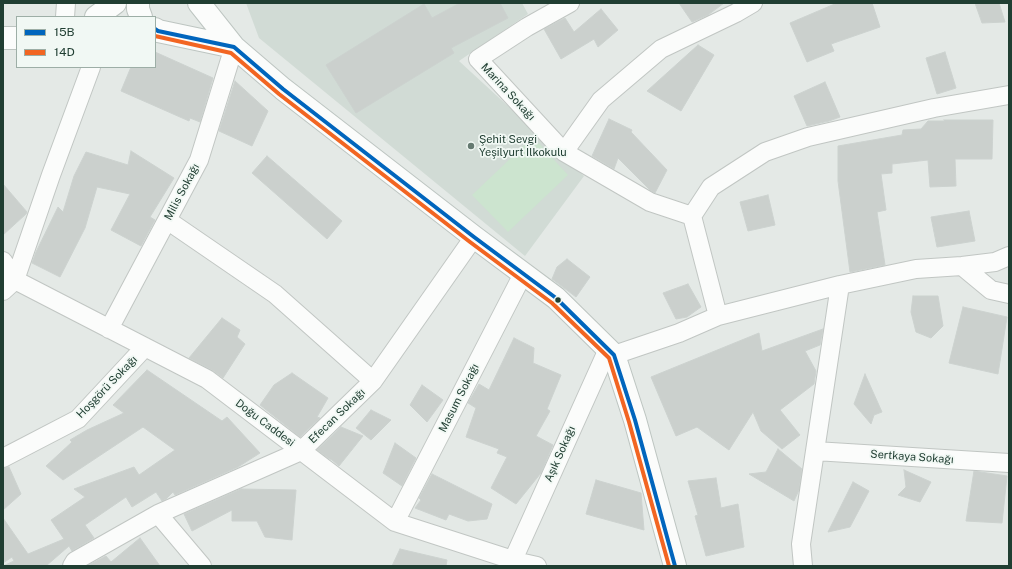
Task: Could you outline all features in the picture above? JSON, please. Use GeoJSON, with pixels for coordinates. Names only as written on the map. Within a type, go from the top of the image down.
{"type":"FeatureCollection","features":[{"type":"Feature","properties":{"kind":"street"},"geometry":{"type":"LineString","coordinates":[[65,16],[66,3]]}},
{"type":"Feature","properties":{"kind":"street"},"geometry":{"type":"LineString","coordinates":[[97,16],[115,3]]}},
{"type":"Feature","properties":{"kind":"street"},"geometry":{"type":"LineString","coordinates":[[138,3],[138,9],[142,16]]}},
{"type":"Feature","properties":{"kind":"street"},"geometry":{"type":"LineString","coordinates":[[161,31],[177,31],[186,27],[193,20],[199,3]]}},
{"type":"Feature","properties":{"kind":"street"},"geometry":{"type":"LineString","coordinates":[[199,3],[234,46],[283,89],[474,237],[556,298],[611,352],[635,420],[675,566]]}},
{"type":"Feature","properties":{"kind":"street","name":"Marina Sokağı"},"geometry":{"type":"LineString","coordinates":[[570,3],[527,27],[478,59],[564,152],[650,202],[692,216]]}},
{"type":"Feature","properties":{"kind":"street"},"geometry":{"type":"LineString","coordinates":[[564,152],[601,100],[661,49],[736,14],[753,3]]}},
{"type":"Feature","properties":{"kind":"street"},"geometry":{"type":"LineString","coordinates":[[161,31],[234,46]]}},
{"type":"Feature","properties":{"kind":"street"},"geometry":{"type":"LineString","coordinates":[[3,38],[16,38]]}},
{"type":"Feature","properties":{"kind":"street","name":"Milis Sokağı"},"geometry":{"type":"LineString","coordinates":[[109,329],[199,160],[234,46]]}},
{"type":"Feature","properties":{"kind":"street"},"geometry":{"type":"LineString","coordinates":[[9,286],[91,68]]}},
{"type":"Feature","properties":{"kind":"street"},"geometry":{"type":"LineString","coordinates":[[718,316],[692,216],[711,187],[765,152],[808,137],[934,108],[1009,95]]}},
{"type":"Feature","properties":{"kind":"street"},"geometry":{"type":"LineString","coordinates":[[167,220],[275,294],[373,381]]}},
{"type":"Feature","properties":{"kind":"street","name":"Efecan Sokağı"},"geometry":{"type":"LineString","coordinates":[[301,451],[373,381],[474,237]]}},
{"type":"Feature","properties":{"kind":"street"},"geometry":{"type":"LineString","coordinates":[[611,352],[679,333],[718,316],[840,285],[916,269],[995,262],[1009,256]]}},
{"type":"Feature","properties":{"kind":"street"},"geometry":{"type":"LineString","coordinates":[[3,261],[9,286]]}},
{"type":"Feature","properties":{"kind":"street"},"geometry":{"type":"LineString","coordinates":[[962,266],[991,290],[1009,294]]}},
{"type":"Feature","properties":{"kind":"street","name":"Masum Sokağı"},"geometry":{"type":"LineString","coordinates":[[395,522],[523,274]]}},
{"type":"Feature","properties":{"kind":"street"},"geometry":{"type":"LineString","coordinates":[[803,566],[801,544],[840,285]]}},
{"type":"Feature","properties":{"kind":"street","name":"Doğu Caddesi"},"geometry":{"type":"LineString","coordinates":[[9,286],[109,329],[207,379],[395,522],[513,560],[537,566]]}},
{"type":"Feature","properties":{"kind":"street","name":"Hoşgörü Sokağı"},"geometry":{"type":"LineString","coordinates":[[3,458],[78,419],[145,347]]}},
{"type":"Feature","properties":{"kind":"street","name":"Aşık Sokağı"},"geometry":{"type":"LineString","coordinates":[[513,560],[611,352]]}},
{"type":"Feature","properties":{"kind":"street"},"geometry":{"type":"LineString","coordinates":[[72,566],[75,561],[158,514],[301,451]]}},
{"type":"Feature","properties":{"kind":"street","name":"Sertkaya Sokağı"},"geometry":{"type":"LineString","coordinates":[[815,451],[1009,463]]}},
{"type":"Feature","properties":{"kind":"street"},"geometry":{"type":"LineString","coordinates":[[158,514],[202,566]]}},
{"type":"Feature","properties":{"kind":"shaded area","name":"Şehit Sevgi Yeşilyurt İlkokulu"},"geometry":{"type":"Polygon","coordinates":[[[246,3],[522,3],[528,14],[459,61],[584,176],[525,256],[259,38],[246,3]]]}},
{"type":"Feature","properties":{"kind":"green space"},"geometry":{"type":"Polygon","coordinates":[[[533,137],[568,175],[508,232],[472,195],[533,137]]]}},
{"type":"Feature","properties":{"kind":"building"},"geometry":{"type":"Polygon","coordinates":[[[460,3],[500,3],[508,18],[451,48],[454,53],[356,113],[326,65],[424,4],[432,18],[460,3]]]}},
{"type":"Feature","properties":{"kind":"building"},"geometry":{"type":"Polygon","coordinates":[[[679,3],[724,3],[708,15],[692,22],[679,3]]]}},
{"type":"Feature","properties":{"kind":"building"},"geometry":{"type":"Polygon","coordinates":[[[837,3],[872,3],[880,27],[831,44],[834,51],[807,62],[790,23],[837,3]]]}},
{"type":"Feature","properties":{"kind":"building"},"geometry":{"type":"Polygon","coordinates":[[[975,3],[999,3],[1005,22],[982,23],[975,3]]]}},
{"type":"Feature","properties":{"kind":"building"},"geometry":{"type":"Polygon","coordinates":[[[601,9],[618,30],[598,47],[594,39],[561,59],[544,29],[565,18],[574,32],[601,9]]]}},
{"type":"Feature","properties":{"kind":"building"},"geometry":{"type":"Polygon","coordinates":[[[698,45],[714,55],[681,111],[647,91],[698,45]]]}},
{"type":"Feature","properties":{"kind":"building"},"geometry":{"type":"Polygon","coordinates":[[[156,52],[213,78],[200,122],[190,118],[189,121],[121,91],[131,68],[156,68],[156,52]]]}},
{"type":"Feature","properties":{"kind":"building"},"geometry":{"type":"Polygon","coordinates":[[[945,52],[956,88],[937,94],[926,58],[945,52]]]}},
{"type":"Feature","properties":{"kind":"building"},"geometry":{"type":"Polygon","coordinates":[[[235,81],[268,111],[252,146],[219,131],[235,81]]]}},
{"type":"Feature","properties":{"kind":"building"},"geometry":{"type":"Polygon","coordinates":[[[825,82],[840,117],[807,126],[794,96],[825,82]]]}},
{"type":"Feature","properties":{"kind":"building"},"geometry":{"type":"Polygon","coordinates":[[[609,119],[632,130],[631,132],[667,170],[655,193],[650,190],[618,158],[614,169],[592,156],[609,119]]]}},
{"type":"Feature","properties":{"kind":"building"},"geometry":{"type":"Polygon","coordinates":[[[944,120],[993,120],[992,159],[955,159],[956,186],[930,187],[928,160],[892,164],[892,173],[881,174],[886,210],[877,212],[885,265],[850,272],[838,181],[838,146],[902,135],[903,130],[921,129],[928,121],[945,121],[944,120]]]}},
{"type":"Feature","properties":{"kind":"building"},"geometry":{"type":"Polygon","coordinates":[[[131,151],[174,178],[150,217],[155,220],[141,246],[111,230],[130,194],[97,187],[85,228],[60,277],[32,263],[58,207],[63,212],[74,176],[86,152],[128,165],[131,151]]]}},
{"type":"Feature","properties":{"kind":"building"},"geometry":{"type":"Polygon","coordinates":[[[267,156],[342,221],[327,239],[252,173],[267,156]]]}},
{"type":"Feature","properties":{"kind":"building"},"geometry":{"type":"Polygon","coordinates":[[[3,184],[27,212],[3,235],[3,184]]]}},
{"type":"Feature","properties":{"kind":"building"},"geometry":{"type":"Polygon","coordinates":[[[768,195],[775,225],[748,231],[740,202],[768,195]]]}},
{"type":"Feature","properties":{"kind":"building"},"geometry":{"type":"Polygon","coordinates":[[[969,211],[975,241],[937,247],[931,217],[969,211]]]}},
{"type":"Feature","properties":{"kind":"building"},"geometry":{"type":"Polygon","coordinates":[[[567,259],[590,277],[576,297],[552,279],[557,267],[567,259]]]}},
{"type":"Feature","properties":{"kind":"building"},"geometry":{"type":"Polygon","coordinates":[[[688,284],[701,307],[687,317],[676,319],[663,293],[688,284]]]}},
{"type":"Feature","properties":{"kind":"building"},"geometry":{"type":"Polygon","coordinates":[[[913,296],[938,296],[943,326],[931,338],[916,332],[911,312],[913,296]]]}},
{"type":"Feature","properties":{"kind":"building"},"geometry":{"type":"Polygon","coordinates":[[[963,307],[1007,317],[998,374],[949,363],[963,307]]]}},
{"type":"Feature","properties":{"kind":"building"},"geometry":{"type":"Polygon","coordinates":[[[222,318],[240,330],[237,337],[245,344],[223,378],[212,370],[189,358],[222,318]]]}},
{"type":"Feature","properties":{"kind":"building"},"geometry":{"type":"Polygon","coordinates":[[[823,329],[820,345],[805,351],[816,371],[814,384],[780,410],[800,435],[782,449],[761,431],[753,412],[729,450],[697,427],[676,436],[651,377],[759,333],[762,351],[823,329]]]}},
{"type":"Feature","properties":{"kind":"building"},"geometry":{"type":"Polygon","coordinates":[[[514,338],[534,348],[533,363],[561,375],[547,409],[550,411],[536,436],[553,445],[541,473],[516,504],[491,488],[507,457],[497,453],[499,449],[466,437],[476,408],[468,403],[479,384],[489,390],[514,338]]]}},
{"type":"Feature","properties":{"kind":"building"},"geometry":{"type":"Polygon","coordinates":[[[147,370],[222,421],[227,417],[260,453],[238,467],[175,495],[173,492],[162,501],[156,492],[132,507],[126,497],[85,525],[94,538],[72,551],[69,546],[46,566],[3,566],[14,561],[12,557],[3,563],[3,518],[28,554],[64,539],[51,520],[85,497],[74,489],[134,467],[139,475],[175,450],[143,427],[63,480],[46,466],[72,442],[70,440],[87,430],[124,413],[113,405],[147,370]]]}},
{"type":"Feature","properties":{"kind":"building"},"geometry":{"type":"Polygon","coordinates":[[[292,373],[328,398],[317,417],[320,418],[300,437],[260,405],[274,385],[292,373]]]}},
{"type":"Feature","properties":{"kind":"building"},"geometry":{"type":"Polygon","coordinates":[[[865,374],[882,412],[874,415],[871,424],[854,404],[865,374]]]}},
{"type":"Feature","properties":{"kind":"building"},"geometry":{"type":"Polygon","coordinates":[[[422,385],[443,400],[427,422],[410,405],[422,385]]]}},
{"type":"Feature","properties":{"kind":"building"},"geometry":{"type":"Polygon","coordinates":[[[371,410],[391,420],[371,440],[356,428],[371,410]]]}},
{"type":"Feature","properties":{"kind":"building"},"geometry":{"type":"Polygon","coordinates":[[[341,427],[363,436],[339,466],[317,450],[341,427]]]}},
{"type":"Feature","properties":{"kind":"building"},"geometry":{"type":"Polygon","coordinates":[[[395,443],[416,458],[402,486],[383,473],[395,443]]]}},
{"type":"Feature","properties":{"kind":"building"},"geometry":{"type":"Polygon","coordinates":[[[778,449],[802,469],[799,490],[794,501],[749,474],[766,472],[778,449]]]}},
{"type":"Feature","properties":{"kind":"building"},"geometry":{"type":"Polygon","coordinates":[[[9,467],[21,494],[3,510],[3,468],[9,467]]]}},
{"type":"Feature","properties":{"kind":"building"},"geometry":{"type":"Polygon","coordinates":[[[904,470],[931,482],[920,502],[898,495],[906,487],[904,470]]]}},
{"type":"Feature","properties":{"kind":"building"},"geometry":{"type":"Polygon","coordinates":[[[974,471],[1007,476],[1002,523],[966,521],[974,471]]]}},
{"type":"Feature","properties":{"kind":"building"},"geometry":{"type":"Polygon","coordinates":[[[432,474],[492,504],[487,519],[468,521],[449,514],[446,520],[415,508],[421,500],[419,498],[432,474]]]}},
{"type":"Feature","properties":{"kind":"building"},"geometry":{"type":"Polygon","coordinates":[[[716,478],[721,508],[738,504],[744,547],[706,556],[695,516],[698,515],[688,481],[716,478]]]}},
{"type":"Feature","properties":{"kind":"building"},"geometry":{"type":"Polygon","coordinates":[[[596,480],[641,493],[644,530],[586,514],[596,480]]]}},
{"type":"Feature","properties":{"kind":"building"},"geometry":{"type":"Polygon","coordinates":[[[853,482],[869,491],[850,527],[828,532],[853,482]]]}},
{"type":"Feature","properties":{"kind":"building"},"geometry":{"type":"Polygon","coordinates":[[[241,489],[296,490],[292,540],[265,537],[257,521],[232,521],[232,510],[192,531],[184,514],[241,489]]]}},
{"type":"Feature","properties":{"kind":"building"},"geometry":{"type":"Polygon","coordinates":[[[140,538],[160,566],[87,566],[106,556],[111,562],[140,538]]]}},
{"type":"Feature","properties":{"kind":"building"},"geometry":{"type":"Polygon","coordinates":[[[400,549],[447,560],[446,566],[392,566],[400,549]]]}},
{"type":"Feature","properties":{"kind":"transit line","name":"15B"},"geometry":{"type":"LineString","coordinates":[[156,30],[234,47],[283,89],[474,237],[556,298],[614,355],[635,420],[675,566]]}},
{"type":"Feature","properties":{"kind":"transit line","name":"14D"},"geometry":{"type":"LineString","coordinates":[[156,36],[231,53],[279,94],[470,242],[552,303],[609,358],[629,422],[669,566]]}},
{"type":"Feature","properties":{"kind":"place","name":"Şehit Sevgi Yeşilyurt İlkokulu"},"geometry":{"type":"Point","coordinates":[471,146]}}]}
